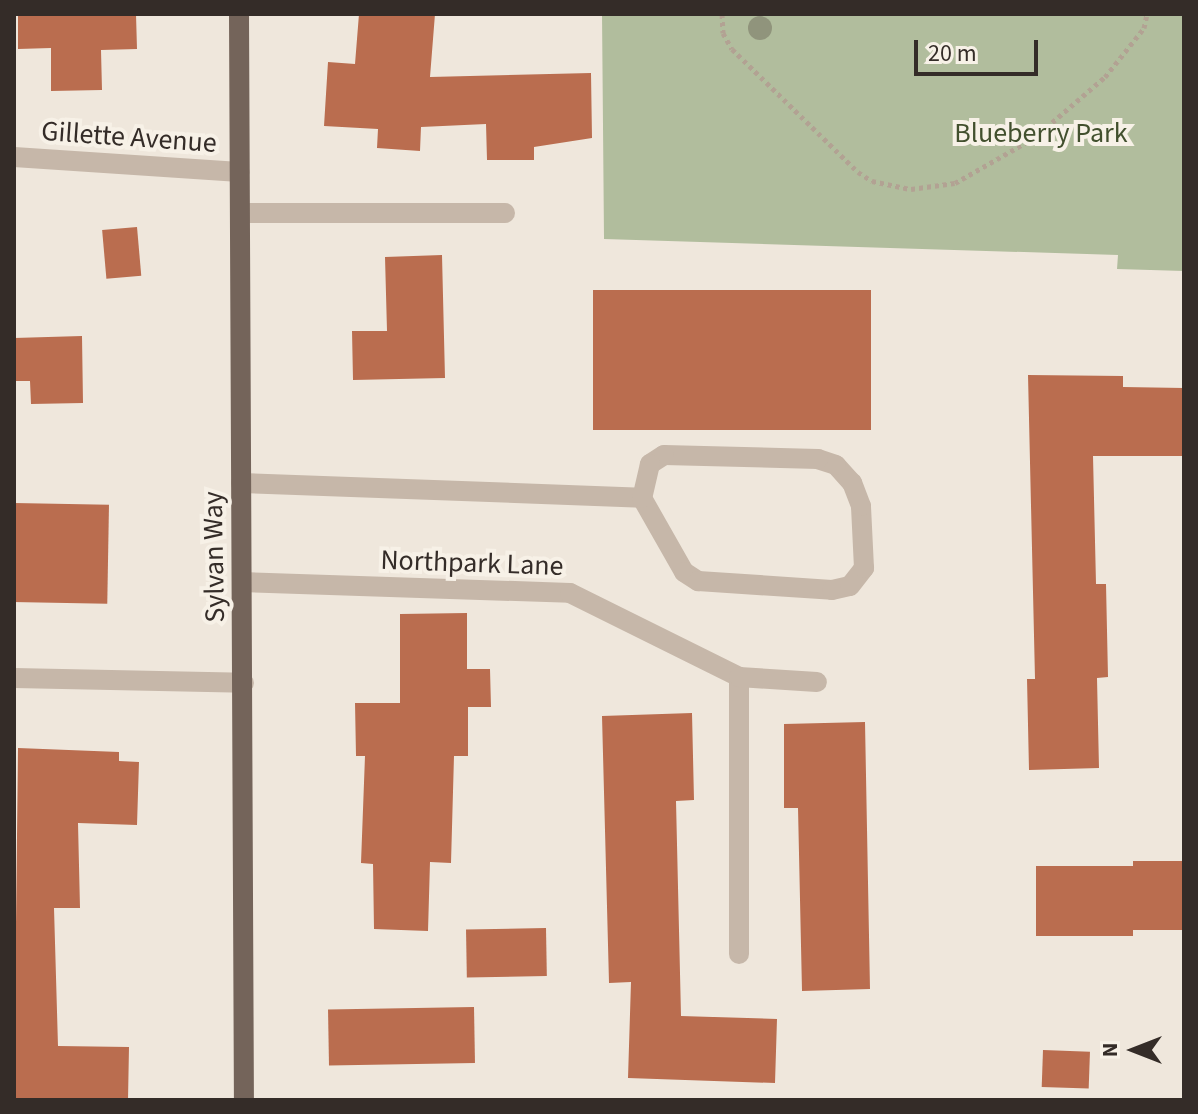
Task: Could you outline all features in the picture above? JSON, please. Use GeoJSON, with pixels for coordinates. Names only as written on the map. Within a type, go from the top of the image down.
{"type":"FeatureCollection","features":[{"type":"Feature","properties":{"kind":"main road","name":"Sylvan Way"},"geometry":{"type":"LineString","coordinates":[[239,14],[244,1100]]}},
{"type":"Feature","properties":{"kind":"street","name":"Gillette Avenue"},"geometry":{"type":"LineString","coordinates":[[14,157],[240,172]]}},
{"type":"Feature","properties":{"kind":"street"},"geometry":{"type":"LineString","coordinates":[[240,213],[505,213]]}},
{"type":"Feature","properties":{"kind":"street"},"geometry":{"type":"LineString","coordinates":[[664,455],[818,459],[836,465],[852,483],[861,506],[864,568],[850,586],[832,590],[698,581],[684,572],[642,498],[650,464],[664,455]]}},
{"type":"Feature","properties":{"kind":"street"},"geometry":{"type":"LineString","coordinates":[[241,483],[642,498]]}},
{"type":"Feature","properties":{"kind":"street","name":"Northpark Lane"},"geometry":{"type":"LineString","coordinates":[[242,582],[570,593],[739,677]]}},
{"type":"Feature","properties":{"kind":"street"},"geometry":{"type":"LineString","coordinates":[[739,954],[739,677],[817,682]]}},
{"type":"Feature","properties":{"kind":"street"},"geometry":{"type":"LineString","coordinates":[[14,678],[244,683]]}},
{"type":"Feature","properties":{"kind":"path"},"geometry":{"type":"LineString","coordinates":[[722,14],[723,33],[732,49],[858,172],[872,181],[911,189],[955,183],[1034,138],[1105,77],[1144,28],[1147,14]]}},
{"type":"Feature","properties":{"kind":"green space","name":"Blueberry Park"},"geometry":{"type":"Polygon","coordinates":[[[602,14],[1184,14],[1184,271],[1117,269],[1118,255],[604,239],[602,14]]]}},
{"type":"Feature","properties":{"kind":"building"},"geometry":{"type":"Polygon","coordinates":[[[18,14],[136,14],[137,49],[101,50],[102,90],[51,91],[51,48],[18,49],[18,14]]]}},
{"type":"Feature","properties":{"kind":"building"},"geometry":{"type":"Polygon","coordinates":[[[359,14],[435,14],[430,77],[591,73],[592,138],[534,147],[534,160],[487,160],[486,124],[421,127],[420,151],[377,148],[378,129],[324,126],[328,62],[355,64],[359,14]]]}},
{"type":"Feature","properties":{"kind":"building"},"geometry":{"type":"Polygon","coordinates":[[[137,227],[141,276],[106,279],[102,230],[137,227]]]}},
{"type":"Feature","properties":{"kind":"building"},"geometry":{"type":"Polygon","coordinates":[[[442,255],[445,378],[353,380],[352,331],[387,331],[385,257],[442,255]]]}},
{"type":"Feature","properties":{"kind":"building"},"geometry":{"type":"Polygon","coordinates":[[[593,290],[871,290],[871,430],[593,430],[593,290]]]}},
{"type":"Feature","properties":{"kind":"building"},"geometry":{"type":"Polygon","coordinates":[[[82,336],[83,403],[31,404],[30,381],[14,381],[14,338],[82,336]]]}},
{"type":"Feature","properties":{"kind":"building"},"geometry":{"type":"Polygon","coordinates":[[[1028,375],[1123,376],[1123,387],[1184,388],[1184,456],[1093,456],[1096,584],[1106,584],[1108,677],[1097,678],[1099,768],[1029,770],[1027,679],[1035,679],[1028,375]]]}},
{"type":"Feature","properties":{"kind":"building"},"geometry":{"type":"Polygon","coordinates":[[[14,503],[109,505],[107,604],[14,602],[14,503]]]}},
{"type":"Feature","properties":{"kind":"building"},"geometry":{"type":"Polygon","coordinates":[[[467,613],[467,669],[490,669],[491,707],[468,707],[468,756],[454,756],[451,863],[430,862],[428,931],[374,929],[373,864],[361,863],[365,756],[356,756],[355,703],[400,703],[400,614],[467,613]]]}},
{"type":"Feature","properties":{"kind":"building"},"geometry":{"type":"Polygon","coordinates":[[[692,713],[694,800],[676,801],[681,1016],[777,1019],[775,1083],[628,1078],[631,982],[609,983],[602,716],[692,713]]]}},
{"type":"Feature","properties":{"kind":"building"},"geometry":{"type":"Polygon","coordinates":[[[865,722],[870,989],[802,991],[798,808],[784,808],[784,724],[865,722]]]}},
{"type":"Feature","properties":{"kind":"building"},"geometry":{"type":"Polygon","coordinates":[[[18,748],[119,752],[119,761],[139,762],[137,825],[78,823],[80,908],[54,908],[58,1046],[129,1047],[128,1100],[14,1100],[18,748]]]}},
{"type":"Feature","properties":{"kind":"building"},"geometry":{"type":"Polygon","coordinates":[[[1133,861],[1184,861],[1184,930],[1133,930],[1133,936],[1036,936],[1036,866],[1133,866],[1133,861]]]}},
{"type":"Feature","properties":{"kind":"building"},"geometry":{"type":"Polygon","coordinates":[[[546,928],[547,976],[467,977],[466,929],[546,928]]]}},
{"type":"Feature","properties":{"kind":"building"},"geometry":{"type":"Polygon","coordinates":[[[474,1007],[475,1063],[329,1066],[328,1010],[474,1007]]]}},
{"type":"Feature","properties":{"kind":"building"},"geometry":{"type":"Polygon","coordinates":[[[1043,1050],[1090,1052],[1089,1089],[1042,1087],[1043,1050]]]}}]}
